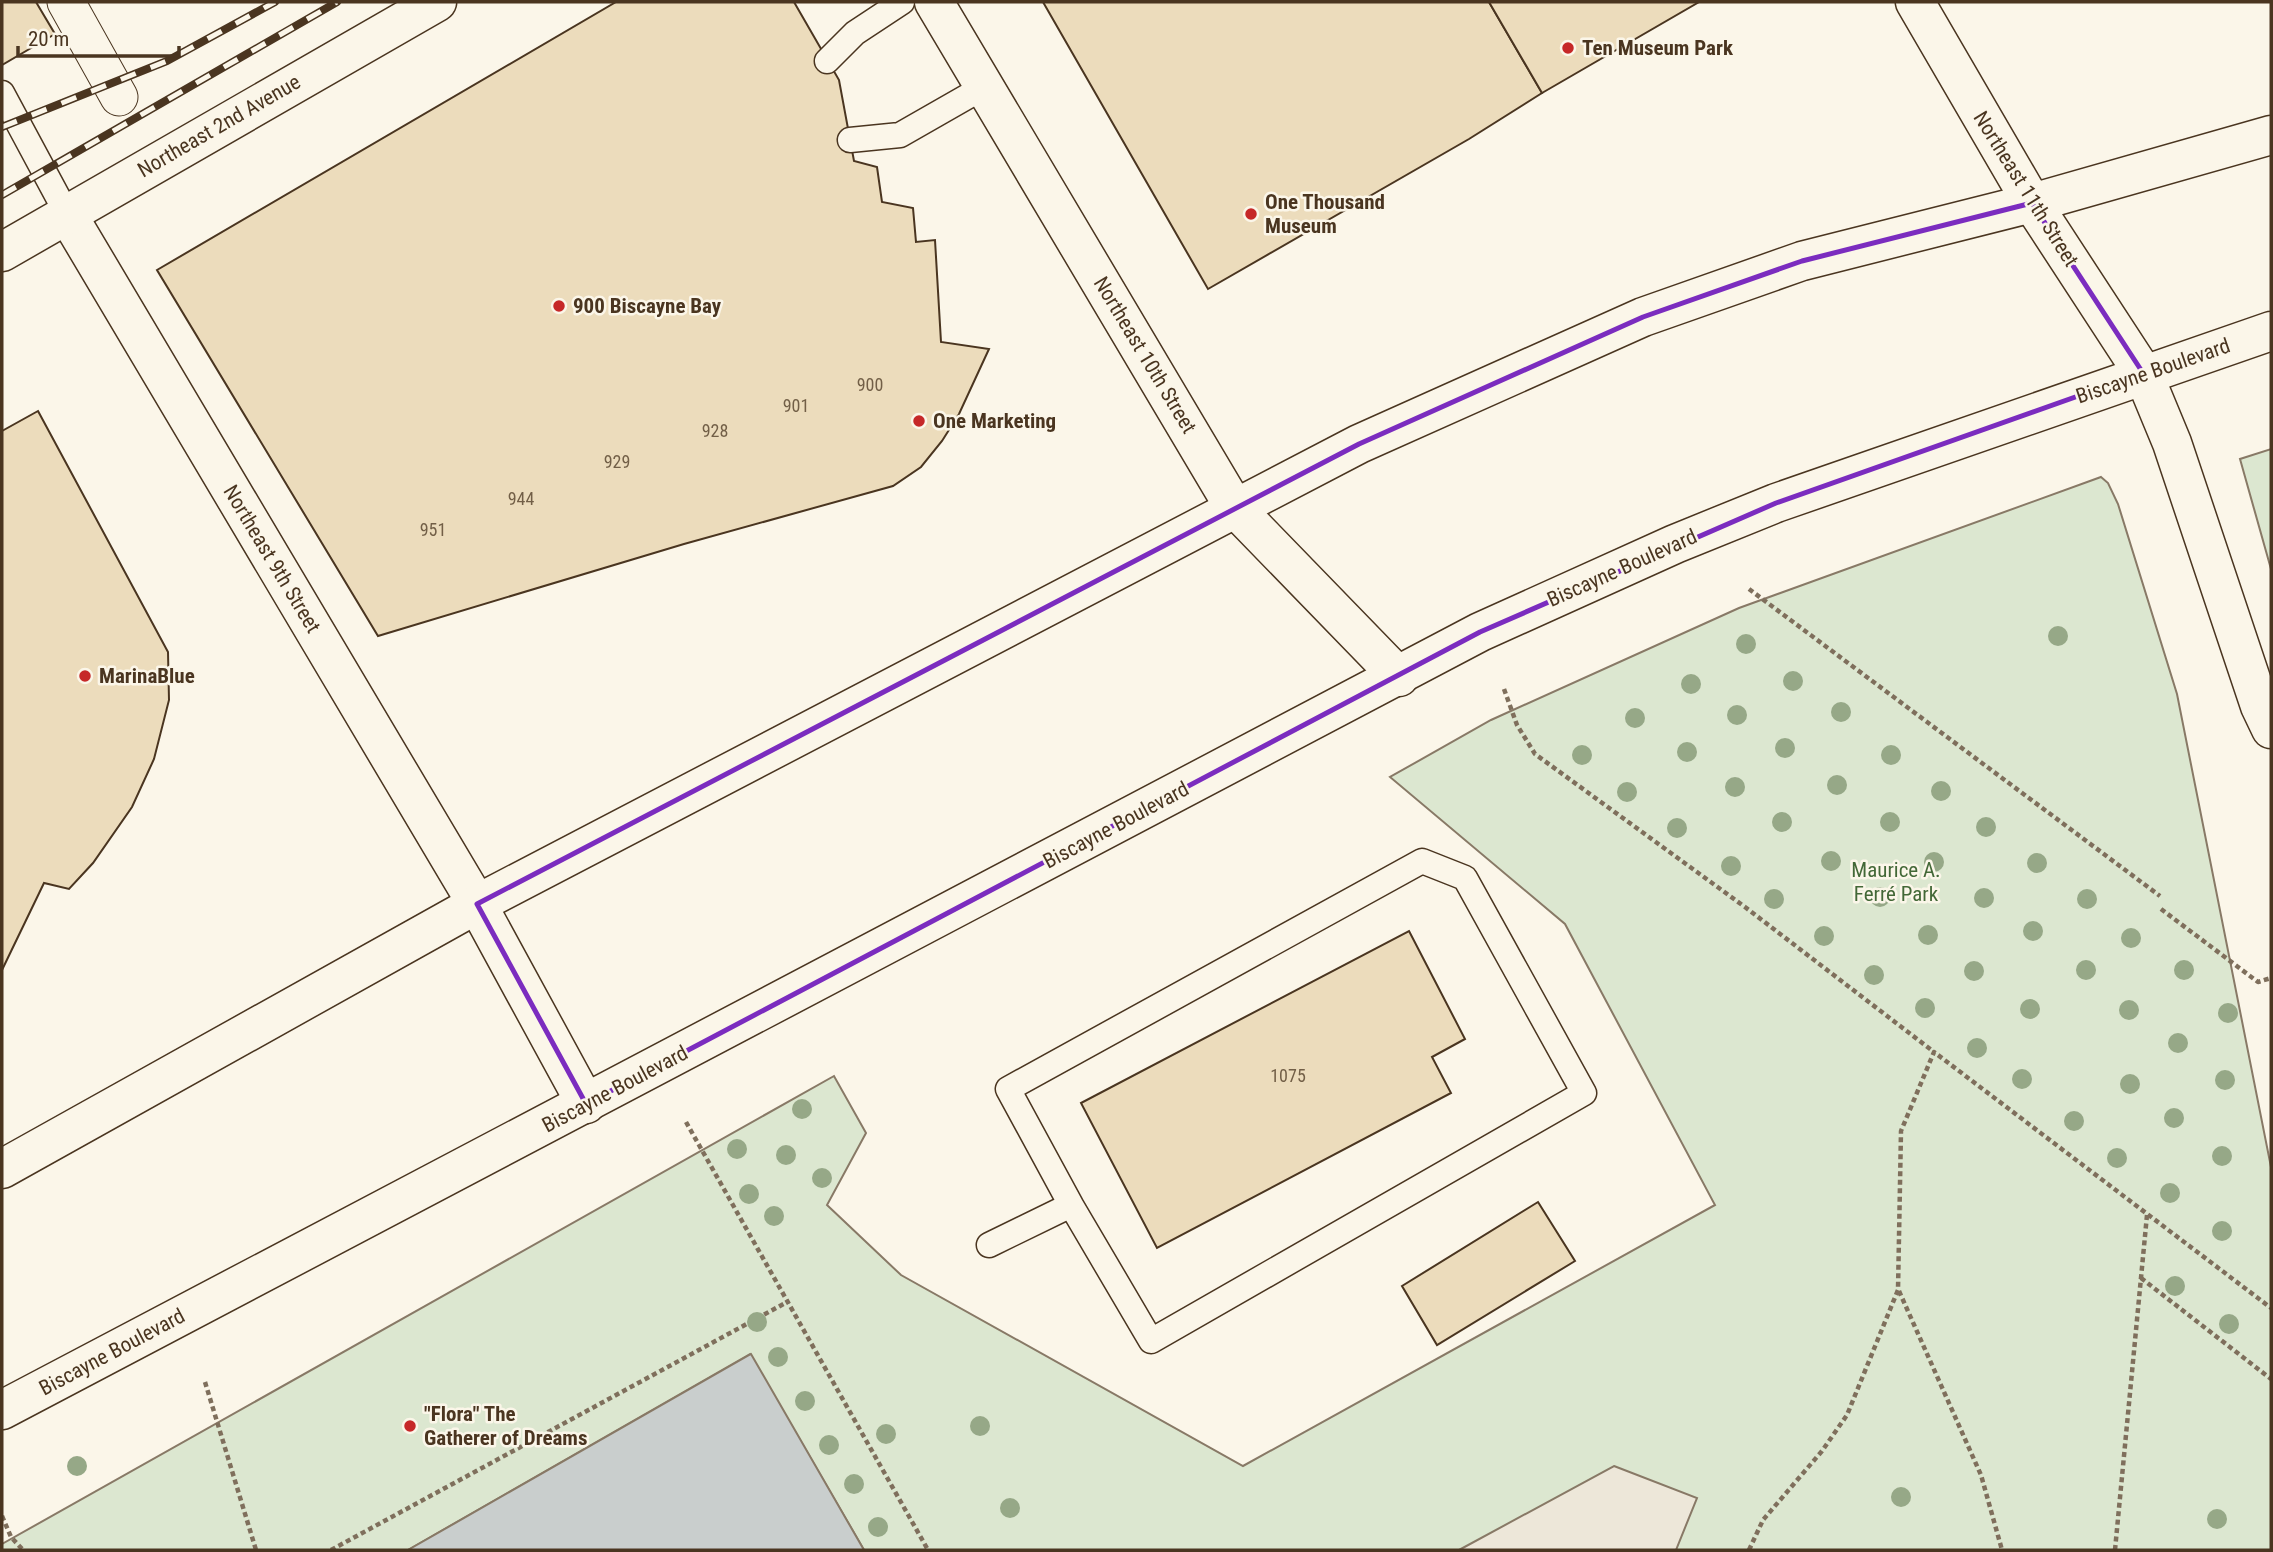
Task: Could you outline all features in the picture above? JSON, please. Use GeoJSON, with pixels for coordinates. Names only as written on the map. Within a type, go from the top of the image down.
{"type":"FeatureCollection","features":[{"type":"Feature","properties":{"kind":"main road","name":"Northeast 2nd Avenue"},"geometry":{"type":"LineString","coordinates":[[2,252],[437,2]]}},
{"type":"Feature","properties":{"kind":"main road","name":"Northeast 10th Street"},"geometry":{"type":"LineString","coordinates":[[934,2],[1234,507],[1398,677]]}},
{"type":"Feature","properties":{"kind":"main road","name":"Northeast 11th Street"},"geometry":{"type":"LineString","coordinates":[[1915,2],[2032,203],[2143,373],[2172,443],[2252,684],[2271,729]]}},
{"type":"Feature","properties":{"kind":"main road"},"geometry":{"type":"LineString","coordinates":[[2,1169],[477,904],[1359,444],[1643,317],[1802,261],[2032,203],[2271,135]]}},
{"type":"Feature","properties":{"kind":"main road","name":"Northeast 9th Street"},"geometry":{"type":"LineString","coordinates":[[67,214],[477,904],[586,1104]]}},
{"type":"Feature","properties":{"kind":"main road","name":"Biscayne Boulevard"},"geometry":{"type":"LineString","coordinates":[[2,1410],[1480,632],[1675,544],[1882,464],[2271,331]]}},
{"type":"Feature","properties":{"kind":"street"},"geometry":{"type":"LineString","coordinates":[[66,2],[119,97]]}},
{"type":"Feature","properties":{"kind":"lane"},"geometry":{"type":"LineString","coordinates":[[828,61],[855,33],[902,2]]}},
{"type":"Feature","properties":{"kind":"lane"},"geometry":{"type":"LineString","coordinates":[[850,140],[900,135],[984,87]]}},
{"type":"Feature","properties":{"kind":"lane"},"geometry":{"type":"LineString","coordinates":[[2,93],[67,214]]}},
{"type":"Feature","properties":{"kind":"lane"},"geometry":{"type":"LineString","coordinates":[[1422,861],[1465,878],[1584,1093],[1151,1341],[1071,1205],[1008,1088],[1422,861]]}},
{"type":"Feature","properties":{"kind":"lane"},"geometry":{"type":"LineString","coordinates":[[989,1245],[1071,1205]]}},
{"type":"Feature","properties":{"kind":"path"},"geometry":{"type":"LineString","coordinates":[[1749,589],[2160,896]]}},
{"type":"Feature","properties":{"kind":"path"},"geometry":{"type":"LineString","coordinates":[[1504,689],[1517,725],[1535,754],[1745,907],[2271,1308]]}},
{"type":"Feature","properties":{"kind":"path"},"geometry":{"type":"LineString","coordinates":[[2161,909],[2258,982],[2271,978]]}},
{"type":"Feature","properties":{"kind":"path"},"geometry":{"type":"LineString","coordinates":[[1749,1550],[1763,1520],[1822,1451],[1847,1415],[1898,1290],[1900,1131],[1934,1052]]}},
{"type":"Feature","properties":{"kind":"path"},"geometry":{"type":"LineString","coordinates":[[686,1122],[928,1550]]}},
{"type":"Feature","properties":{"kind":"path"},"geometry":{"type":"LineString","coordinates":[[2115,1550],[2147,1215]]}},
{"type":"Feature","properties":{"kind":"path"},"geometry":{"type":"LineString","coordinates":[[2141,1278],[2271,1379]]}},
{"type":"Feature","properties":{"kind":"path"},"geometry":{"type":"LineString","coordinates":[[1898,1290],[1981,1475],[2003,1550]]}},
{"type":"Feature","properties":{"kind":"path"},"geometry":{"type":"LineString","coordinates":[[331,1550],[789,1301]]}},
{"type":"Feature","properties":{"kind":"path"},"geometry":{"type":"LineString","coordinates":[[205,1382],[256,1550]]}},
{"type":"Feature","properties":{"kind":"path"},"geometry":{"type":"LineString","coordinates":[[2,1516],[11,1537],[23,1550]]}},
{"type":"Feature","properties":{"kind":"highlighted area"},"geometry":{"type":"Polygon","coordinates":[[[2032,203],[2143,373],[1776,503],[1480,632],[586,1104],[477,904],[1359,444],[1643,317],[1802,261],[2032,203]]]}},
{"type":"Feature","properties":{"kind":"green space"},"geometry":{"type":"Polygon","coordinates":[[[2271,449],[2271,569],[2240,459],[2271,449]]]}},
{"type":"Feature","properties":{"kind":"green space","name":"Maurice A. Ferré Park"},"geometry":{"type":"Polygon","coordinates":[[[2101,477],[2108,483],[2118,504],[2177,694],[2271,1167],[2271,1550],[864,1550],[750,1354],[408,1550],[2,1550],[2,1544],[834,1076],[866,1133],[827,1205],[901,1275],[1243,1466],[1715,1205],[1565,924],[1390,777],[1491,720],[1739,608],[2101,477]]]}},
{"type":"Feature","properties":{"kind":"shaded area"},"geometry":{"type":"Polygon","coordinates":[[[751,1354],[864,1550],[408,1550],[751,1354]]]}},
{"type":"Feature","properties":{"kind":"shaded area"},"geometry":{"type":"Polygon","coordinates":[[[1614,1466],[1697,1498],[1676,1550],[1459,1550],[1614,1466]]]}},
{"type":"Feature","properties":{"kind":"building"},"geometry":{"type":"Polygon","coordinates":[[[2,2],[36,2],[55,34],[2,65],[2,2]]]}},
{"type":"Feature","properties":{"kind":"building","name":"900 Biscayne Bay"},"geometry":{"type":"Polygon","coordinates":[[[616,2],[794,2],[839,80],[854,161],[877,167],[882,202],[913,208],[916,242],[935,240],[941,342],[989,349],[959,414],[942,441],[921,467],[893,486],[684,544],[378,636],[157,270],[616,2]]]}},
{"type":"Feature","properties":{"kind":"building","name":"One Thousand Museum"},"geometry":{"type":"Polygon","coordinates":[[[1043,2],[1489,2],[1542,93],[1469,139],[1208,289],[1043,2]]]}},
{"type":"Feature","properties":{"kind":"building","name":"Ten Museum Park"},"geometry":{"type":"Polygon","coordinates":[[[1489,2],[1699,2],[1542,93],[1489,2]]]}},
{"type":"Feature","properties":{"kind":"building","name":"MarinaBlue"},"geometry":{"type":"Polygon","coordinates":[[[38,411],[168,652],[169,700],[154,759],[132,807],[93,863],[69,889],[44,883],[2,970],[2,431],[38,411]]]}},
{"type":"Feature","properties":{"kind":"building"},"geometry":{"type":"Polygon","coordinates":[[[1409,931],[1465,1039],[1432,1057],[1451,1093],[1157,1248],[1081,1103],[1409,931]]]}},
{"type":"Feature","properties":{"kind":"building"},"geometry":{"type":"Polygon","coordinates":[[[1538,1202],[1575,1261],[1437,1345],[1402,1286],[1538,1202]]]}},
{"type":"Feature","properties":{"kind":"railway"},"geometry":{"type":"LineString","coordinates":[[2,127],[167,61],[275,2]]}},
{"type":"Feature","properties":{"kind":"railway"},"geometry":{"type":"LineString","coordinates":[[2,195],[337,2]]}},
{"type":"Feature","properties":{"kind":"place","name":"Ten Museum Park"},"geometry":{"type":"Point","coordinates":[1568,48]}},
{"type":"Feature","properties":{"kind":"place","name":"One Thousand Museum"},"geometry":{"type":"Point","coordinates":[1251,214]}},
{"type":"Feature","properties":{"kind":"place","name":"900 Biscayne Bay"},"geometry":{"type":"Point","coordinates":[559,306]}},
{"type":"Feature","properties":{"kind":"place","name":"One Marketing"},"geometry":{"type":"Point","coordinates":[919,421]}},
{"type":"Feature","properties":{"kind":"place","name":"MarinaBlue"},"geometry":{"type":"Point","coordinates":[85,676]}},
{"type":"Feature","properties":{"kind":"place","name":"\"Flora\" The Gatherer of Dreams"},"geometry":{"type":"Point","coordinates":[410,1426]}}]}
